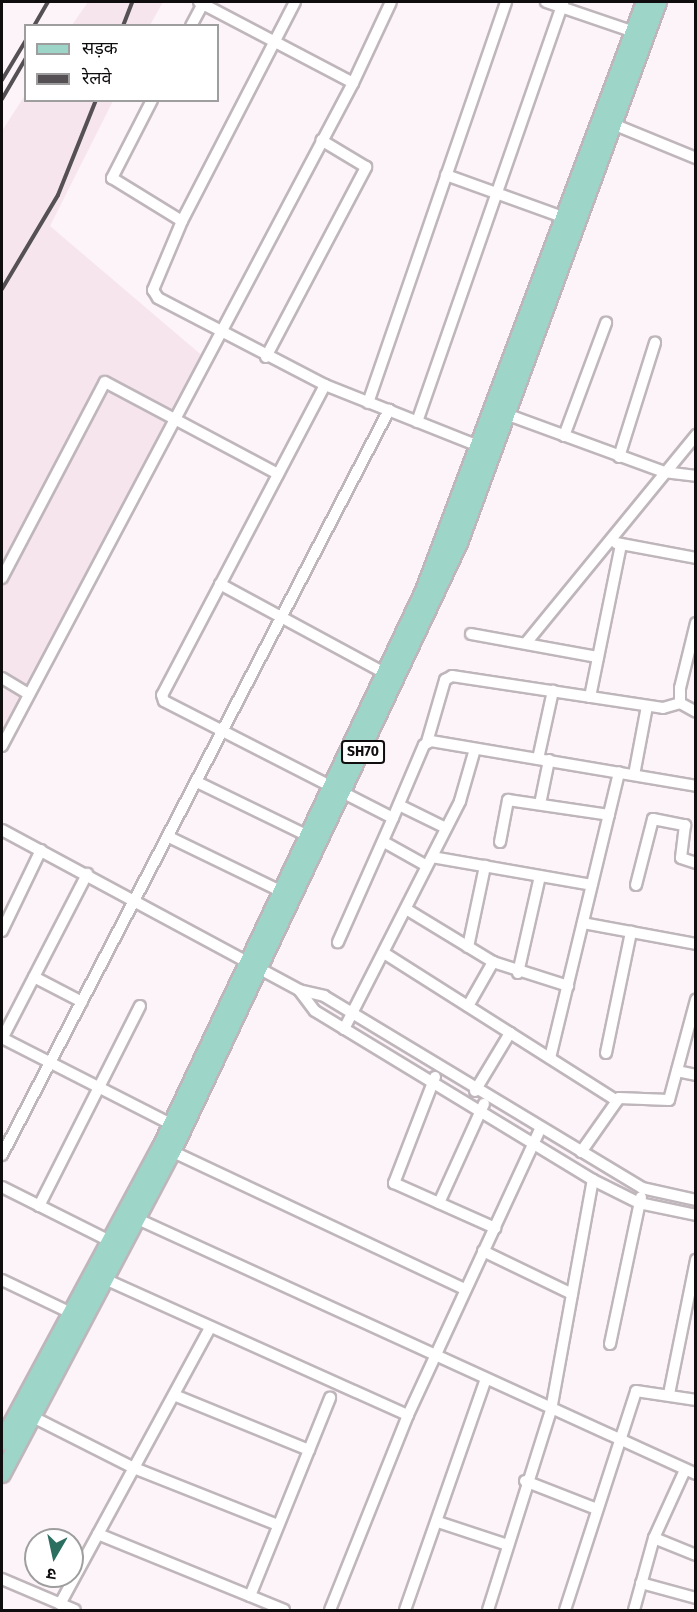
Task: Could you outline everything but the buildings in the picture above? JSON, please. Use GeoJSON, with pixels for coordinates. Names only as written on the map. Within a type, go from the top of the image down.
{"type":"FeatureCollection","features":[{"type":"Feature","properties":{"kind":"main road","name":"SH70"},"geometry":{"type":"LineString","coordinates":[[571,220],[613,124],[640,34],[645,2]]}},
{"type":"Feature","properties":{"kind":"main road","name":"SH70"},"geometry":{"type":"LineString","coordinates":[[2,1474],[26,1413],[80,1318],[167,1149],[287,894],[459,543],[486,449],[640,34],[658,2]]}},
{"type":"Feature","properties":{"kind":"main road","name":"SH70"},"geometry":{"type":"LineString","coordinates":[[287,894],[308,836],[339,788]]}},
{"type":"Feature","properties":{"kind":"main road","name":"SH70"},"geometry":{"type":"LineString","coordinates":[[80,1318],[107,1280],[118,1245]]}},
{"type":"Feature","properties":{"kind":"main road","name":"SH70"},"geometry":{"type":"LineString","coordinates":[[2,1442],[26,1413]]}},
{"type":"Feature","properties":{"kind":"street"},"geometry":{"type":"LineString","coordinates":[[192,24],[201,2],[353,83]]}},
{"type":"Feature","properties":{"kind":"street"},"geometry":{"type":"LineString","coordinates":[[295,2],[182,221],[153,290],[158,298],[266,357],[368,403],[486,449]]}},
{"type":"Feature","properties":{"kind":"street"},"geometry":{"type":"LineString","coordinates":[[2,746],[218,330],[353,83],[392,2]]}},
{"type":"Feature","properties":{"kind":"street"},"geometry":{"type":"LineString","coordinates":[[368,403],[506,2]]}},
{"type":"Feature","properties":{"kind":"street"},"geometry":{"type":"LineString","coordinates":[[546,2],[562,5],[640,34]]}},
{"type":"Feature","properties":{"kind":"street"},"geometry":{"type":"LineString","coordinates":[[417,422],[562,5]]}},
{"type":"Feature","properties":{"kind":"street"},"geometry":{"type":"LineString","coordinates":[[151,102],[112,178],[182,221]]}},
{"type":"Feature","properties":{"kind":"street"},"geometry":{"type":"LineString","coordinates":[[613,124],[696,158]]}},
{"type":"Feature","properties":{"kind":"street"},"geometry":{"type":"LineString","coordinates":[[266,357],[366,167],[321,140]]}},
{"type":"Feature","properties":{"kind":"street"},"geometry":{"type":"LineString","coordinates":[[446,175],[571,220]]}},
{"type":"Feature","properties":{"kind":"street"},"geometry":{"type":"LineString","coordinates":[[564,436],[606,323]]}},
{"type":"Feature","properties":{"kind":"street"},"geometry":{"type":"LineString","coordinates":[[619,457],[655,343]]}},
{"type":"Feature","properties":{"kind":"street"},"geometry":{"type":"LineString","coordinates":[[2,578],[105,382],[278,474]]}},
{"type":"Feature","properties":{"kind":"street"},"geometry":{"type":"LineString","coordinates":[[325,385],[162,695],[164,701],[220,731],[339,788],[393,818]]}},
{"type":"Feature","properties":{"kind":"street"},"geometry":{"type":"LineString","coordinates":[[2,1155],[49,1063],[171,838],[220,731],[389,411]]}},
{"type":"Feature","properties":{"kind":"street"},"geometry":{"type":"LineString","coordinates":[[500,412],[664,472],[696,476]]}},
{"type":"Feature","properties":{"kind":"street"},"geometry":{"type":"LineString","coordinates":[[526,643],[607,541],[696,435]]}},
{"type":"Feature","properties":{"kind":"street"},"geometry":{"type":"LineString","coordinates":[[607,541],[696,558]]}},
{"type":"Feature","properties":{"kind":"street"},"geometry":{"type":"LineString","coordinates":[[590,697],[621,544]]}},
{"type":"Feature","properties":{"kind":"street"},"geometry":{"type":"LineString","coordinates":[[220,584],[392,677]]}},
{"type":"Feature","properties":{"kind":"street"},"geometry":{"type":"LineString","coordinates":[[680,703],[695,626]]}},
{"type":"Feature","properties":{"kind":"street"},"geometry":{"type":"LineString","coordinates":[[471,634],[598,657]]}},
{"type":"Feature","properties":{"kind":"street"},"geometry":{"type":"LineString","coordinates":[[338,942],[427,742],[447,677],[646,705],[680,703],[696,712]]}},
{"type":"Feature","properties":{"kind":"street"},"geometry":{"type":"LineString","coordinates":[[2,678],[29,694]]}},
{"type":"Feature","properties":{"kind":"street"},"geometry":{"type":"LineString","coordinates":[[540,804],[543,760],[553,691]]}},
{"type":"Feature","properties":{"kind":"street"},"geometry":{"type":"LineString","coordinates":[[634,774],[646,705]]}},
{"type":"Feature","properties":{"kind":"street"},"geometry":{"type":"LineString","coordinates":[[427,742],[634,774],[696,786]]}},
{"type":"Feature","properties":{"kind":"street"},"geometry":{"type":"LineString","coordinates":[[344,1029],[465,790],[475,749]]}},
{"type":"Feature","properties":{"kind":"street"},"geometry":{"type":"LineString","coordinates":[[550,1058],[619,772]]}},
{"type":"Feature","properties":{"kind":"street"},"geometry":{"type":"LineString","coordinates":[[197,782],[308,836]]}},
{"type":"Feature","properties":{"kind":"street"},"geometry":{"type":"LineString","coordinates":[[501,842],[508,800],[609,815]]}},
{"type":"Feature","properties":{"kind":"street"},"geometry":{"type":"LineString","coordinates":[[399,804],[446,828]]}},
{"type":"Feature","properties":{"kind":"street"},"geometry":{"type":"LineString","coordinates":[[636,885],[653,819],[685,825],[681,860],[696,863]]}},
{"type":"Feature","properties":{"kind":"street"},"geometry":{"type":"LineString","coordinates":[[2,830],[254,963],[299,990],[324,996],[475,1091],[642,1188],[696,1200]]}},
{"type":"Feature","properties":{"kind":"street"},"geometry":{"type":"LineString","coordinates":[[171,838],[287,894]]}},
{"type":"Feature","properties":{"kind":"street"},"geometry":{"type":"LineString","coordinates":[[384,842],[430,861],[485,866],[592,885]]}},
{"type":"Feature","properties":{"kind":"street"},"geometry":{"type":"LineString","coordinates":[[2,931],[41,850]]}},
{"type":"Feature","properties":{"kind":"street"},"geometry":{"type":"LineString","coordinates":[[468,947],[485,866]]}},
{"type":"Feature","properties":{"kind":"street"},"geometry":{"type":"LineString","coordinates":[[87,874],[2,1038],[177,1128]]}},
{"type":"Feature","properties":{"kind":"street"},"geometry":{"type":"LineString","coordinates":[[518,973],[540,876]]}},
{"type":"Feature","properties":{"kind":"street"},"geometry":{"type":"LineString","coordinates":[[406,909],[493,962],[518,973],[568,986]]}},
{"type":"Feature","properties":{"kind":"street"},"geometry":{"type":"LineString","coordinates":[[584,923],[696,944]]}},
{"type":"Feature","properties":{"kind":"street"},"geometry":{"type":"LineString","coordinates":[[606,1053],[632,932]]}},
{"type":"Feature","properties":{"kind":"street"},"geometry":{"type":"LineString","coordinates":[[384,953],[617,1101]]}},
{"type":"Feature","properties":{"kind":"street"},"geometry":{"type":"LineString","coordinates":[[468,1006],[493,962]]}},
{"type":"Feature","properties":{"kind":"street"},"geometry":{"type":"LineString","coordinates":[[34,977],[82,1002]]}},
{"type":"Feature","properties":{"kind":"street"},"geometry":{"type":"LineString","coordinates":[[299,990],[315,1011],[593,1180],[639,1203],[696,1215]]}},
{"type":"Feature","properties":{"kind":"street"},"geometry":{"type":"LineString","coordinates":[[581,1152],[617,1101],[624,1096],[666,1103],[695,1002]]}},
{"type":"Feature","properties":{"kind":"street"},"geometry":{"type":"LineString","coordinates":[[39,1206],[140,1006]]}},
{"type":"Feature","properties":{"kind":"street"},"geometry":{"type":"LineString","coordinates":[[475,1091],[510,1033]]}},
{"type":"Feature","properties":{"kind":"street"},"geometry":{"type":"LineString","coordinates":[[439,1068],[393,1180],[495,1228]]}},
{"type":"Feature","properties":{"kind":"street"},"geometry":{"type":"LineString","coordinates":[[676,1071],[696,1075]]}},
{"type":"Feature","properties":{"kind":"street"},"geometry":{"type":"LineString","coordinates":[[439,1203],[488,1098]]}},
{"type":"Feature","properties":{"kind":"street"},"geometry":{"type":"LineString","coordinates":[[330,1611],[408,1415],[464,1289],[495,1228],[540,1129]]}},
{"type":"Feature","properties":{"kind":"street"},"geometry":{"type":"LineString","coordinates":[[167,1149],[464,1289]]}},
{"type":"Feature","properties":{"kind":"street"},"geometry":{"type":"LineString","coordinates":[[488,1611],[525,1481],[551,1410],[593,1180]]}},
{"type":"Feature","properties":{"kind":"street"},"geometry":{"type":"LineString","coordinates":[[2,1187],[118,1245]]}},
{"type":"Feature","properties":{"kind":"street"},"geometry":{"type":"LineString","coordinates":[[610,1344],[642,1188]]}},
{"type":"Feature","properties":{"kind":"street"},"geometry":{"type":"LineString","coordinates":[[132,1216],[434,1358],[690,1472],[654,1538],[634,1611]]}},
{"type":"Feature","properties":{"kind":"street"},"geometry":{"type":"LineString","coordinates":[[483,1251],[572,1294]]}},
{"type":"Feature","properties":{"kind":"street"},"geometry":{"type":"LineString","coordinates":[[669,1394],[696,1260]]}},
{"type":"Feature","properties":{"kind":"street"},"geometry":{"type":"LineString","coordinates":[[2,1280],[80,1318]]}},
{"type":"Feature","properties":{"kind":"street"},"geometry":{"type":"LineString","coordinates":[[107,1280],[408,1415]]}},
{"type":"Feature","properties":{"kind":"street"},"geometry":{"type":"LineString","coordinates":[[60,1604],[210,1328]]}},
{"type":"Feature","properties":{"kind":"street"},"geometry":{"type":"LineString","coordinates":[[405,1611],[438,1522],[485,1381]]}},
{"type":"Feature","properties":{"kind":"street"},"geometry":{"type":"LineString","coordinates":[[565,1611],[636,1391],[669,1394],[696,1400]]}},
{"type":"Feature","properties":{"kind":"street"},"geometry":{"type":"LineString","coordinates":[[174,1395],[309,1450]]}},
{"type":"Feature","properties":{"kind":"street"},"geometry":{"type":"LineString","coordinates":[[250,1596],[330,1398]]}},
{"type":"Feature","properties":{"kind":"street"},"geometry":{"type":"LineString","coordinates":[[26,1413],[134,1468],[278,1526]]}},
{"type":"Feature","properties":{"kind":"street"},"geometry":{"type":"LineString","coordinates":[[525,1481],[597,1509]]}},
{"type":"Feature","properties":{"kind":"street"},"geometry":{"type":"LineString","coordinates":[[438,1522],[506,1544]]}},
{"type":"Feature","properties":{"kind":"street"},"geometry":{"type":"LineString","coordinates":[[98,1534],[284,1611]]}},
{"type":"Feature","properties":{"kind":"street"},"geometry":{"type":"LineString","coordinates":[[654,1538],[695,1555]]}},
{"type":"Feature","properties":{"kind":"street"},"geometry":{"type":"LineString","coordinates":[[2,1580],[75,1611]]}},
{"type":"Feature","properties":{"kind":"street"},"geometry":{"type":"LineString","coordinates":[[640,1583],[696,1598]]}},
{"type":"Feature","properties":{"kind":"shaded area"},"geometry":{"type":"Polygon","coordinates":[[[88,2],[163,2],[151,24],[73,24],[88,2]]]}},
{"type":"Feature","properties":{"kind":"shaded area"},"geometry":{"type":"Polygon","coordinates":[[[24,97],[24,102],[112,102],[50,226],[212,364],[2,740],[2,131],[24,97]]]}},
{"type":"Feature","properties":{"kind":"railway"},"geometry":{"type":"LineString","coordinates":[[35,24],[48,2]]}},
{"type":"Feature","properties":{"kind":"railway"},"geometry":{"type":"LineString","coordinates":[[124,24],[132,2]]}},
{"type":"Feature","properties":{"kind":"railway"},"geometry":{"type":"LineString","coordinates":[[2,80],[24,43]]}},
{"type":"Feature","properties":{"kind":"railway"},"geometry":{"type":"LineString","coordinates":[[2,99],[24,61]]}},
{"type":"Feature","properties":{"kind":"railway"},"geometry":{"type":"LineString","coordinates":[[2,289],[58,195],[95,102]]}}]}
